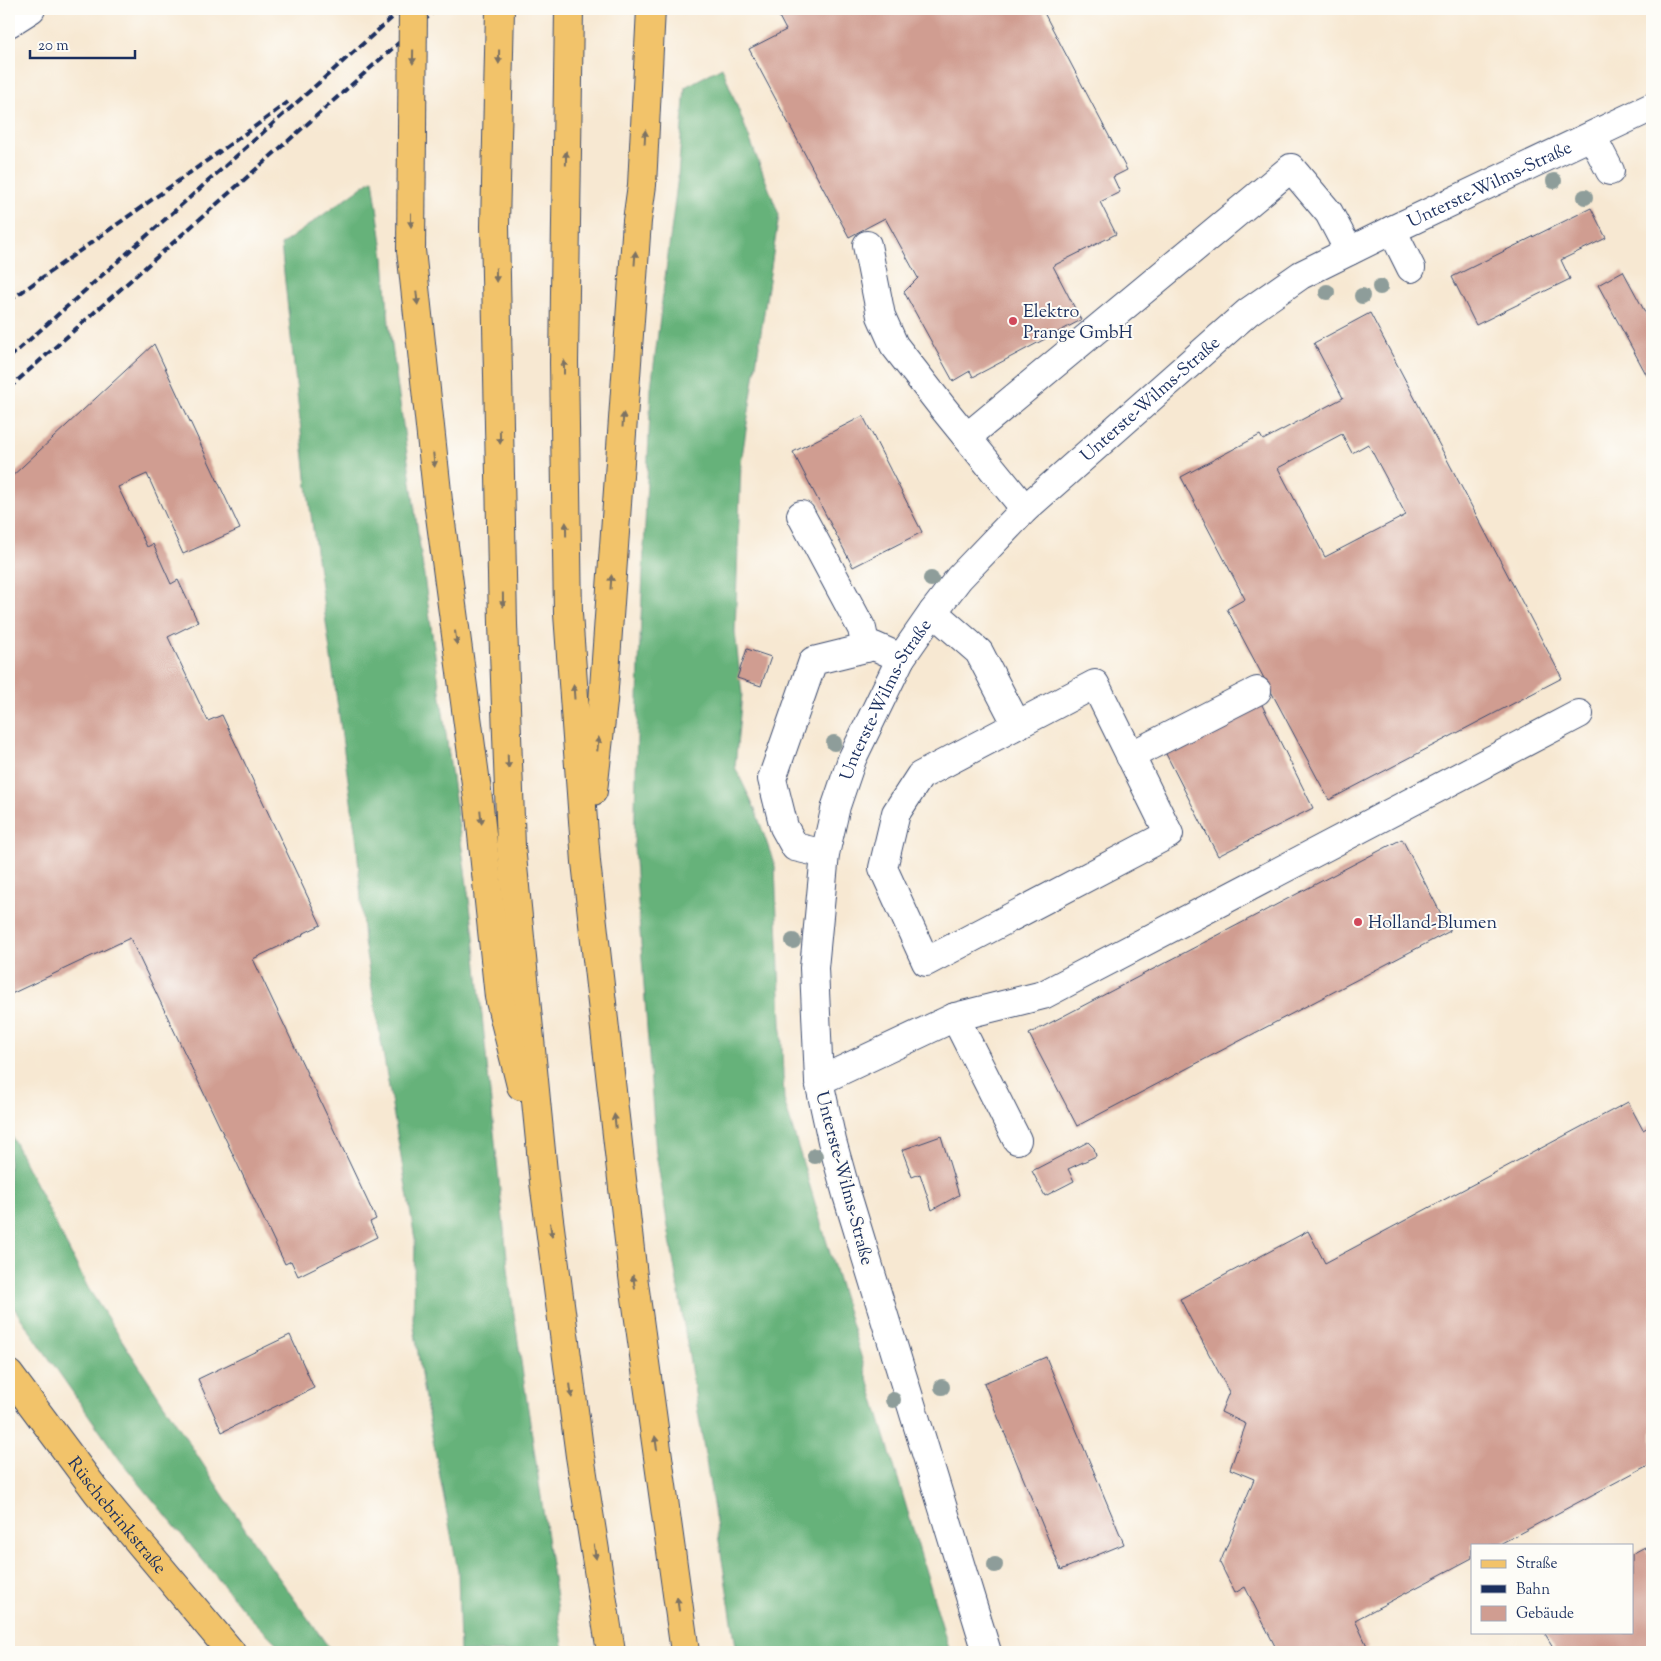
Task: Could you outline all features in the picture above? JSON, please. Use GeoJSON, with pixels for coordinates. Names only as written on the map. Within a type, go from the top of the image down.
{"type":"FeatureCollection","features":[{"type":"Feature","properties":{"kind":"main road"},"geometry":{"type":"LineString","coordinates":[[413,9],[411,250],[438,501],[480,806],[499,998],[544,1182]]}},
{"type":"Feature","properties":{"kind":"main road"},"geometry":{"type":"LineString","coordinates":[[500,9],[495,226],[503,624],[511,846],[544,1182],[580,1456],[611,1652]]}},
{"type":"Feature","properties":{"kind":"main road"},"geometry":{"type":"LineString","coordinates":[[569,9],[564,363],[568,614],[586,862],[633,1276],[685,1652]]}},
{"type":"Feature","properties":{"kind":"main road"},"geometry":{"type":"LineString","coordinates":[[586,862],[603,702],[637,230],[642,186],[651,9]]}},
{"type":"Feature","properties":{"kind":"main road","name":"Rüschebrinkstraße"},"geometry":{"type":"LineString","coordinates":[[9,1374],[97,1492],[231,1652]]}},
{"type":"Feature","properties":{"kind":"street"},"geometry":{"type":"LineString","coordinates":[[9,23],[30,9]]}},
{"type":"Feature","properties":{"kind":"street","name":"Unterste-Wilms-Straße"},"geometry":{"type":"LineString","coordinates":[[987,1652],[847,1195],[832,1141],[819,1082],[814,968],[825,854],[836,806],[852,759],[902,658],[959,578],[1025,509],[1248,312],[1301,275],[1652,107]]}},
{"type":"Feature","properties":{"kind":"street"},"geometry":{"type":"LineString","coordinates":[[1592,136],[1610,171]]}},
{"type":"Feature","properties":{"kind":"street"},"geometry":{"type":"LineString","coordinates":[[967,437],[1291,168],[1328,213],[1349,252]]}},
{"type":"Feature","properties":{"kind":"street"},"geometry":{"type":"LineString","coordinates":[[1392,230],[1411,268]]}},
{"type":"Feature","properties":{"kind":"street"},"geometry":{"type":"LineString","coordinates":[[867,245],[881,316],[894,345],[1025,509]]}},
{"type":"Feature","properties":{"kind":"street"},"geometry":{"type":"LineString","coordinates":[[801,515],[862,629],[866,648]]}},
{"type":"Feature","properties":{"kind":"street"},"geometry":{"type":"LineString","coordinates":[[933,612],[979,652],[1017,725]]}},
{"type":"Feature","properties":{"kind":"street"},"geometry":{"type":"LineString","coordinates":[[825,854],[795,847],[784,828],[772,779],[813,661],[874,646],[902,658]]}},
{"type":"Feature","properties":{"kind":"street"},"geometry":{"type":"LineString","coordinates":[[1095,684],[1169,834],[926,962],[883,868],[896,813],[920,776],[1017,725],[1095,684]]}},
{"type":"Feature","properties":{"kind":"street"},"geometry":{"type":"LineString","coordinates":[[1130,756],[1258,691]]}},
{"type":"Feature","properties":{"kind":"street"},"geometry":{"type":"LineString","coordinates":[[819,1082],[955,1017],[1043,995],[1578,714]]}},
{"type":"Feature","properties":{"kind":"street"},"geometry":{"type":"LineString","coordinates":[[955,1017],[1018,1140]]}},
{"type":"Feature","properties":{"kind":"green space"},"geometry":{"type":"Polygon","coordinates":[[[722,67],[779,215],[741,463],[735,632],[742,694],[735,767],[755,809],[775,866],[784,1100],[950,1652],[737,1652],[656,1153],[634,847],[639,664],[651,388],[678,176],[685,87],[722,67]]]}},
{"type":"Feature","properties":{"kind":"green space"},"geometry":{"type":"Polygon","coordinates":[[[373,179],[384,258],[389,324],[473,928],[510,1287],[564,1652],[460,1652],[458,1571],[423,1388],[413,1319],[415,1239],[364,942],[357,844],[307,486],[281,245],[373,179]]]}},
{"type":"Feature","properties":{"kind":"green space"},"geometry":{"type":"Polygon","coordinates":[[[9,1131],[88,1288],[259,1550],[332,1652],[285,1652],[247,1614],[120,1460],[9,1301],[9,1131]]]}},
{"type":"Feature","properties":{"kind":"building"},"geometry":{"type":"Polygon","coordinates":[[[775,9],[1042,9],[1127,170],[1113,177],[1120,192],[1100,202],[1116,234],[1053,266],[1081,320],[973,377],[970,371],[953,381],[904,292],[918,278],[885,218],[849,237],[749,49],[786,30],[775,9]]]}},
{"type":"Feature","properties":{"kind":"building"},"geometry":{"type":"Polygon","coordinates":[[[1591,208],[1606,238],[1561,260],[1570,279],[1476,325],[1452,277],[1591,208]]]}},
{"type":"Feature","properties":{"kind":"building"},"geometry":{"type":"Polygon","coordinates":[[[1623,271],[1652,325],[1652,385],[1598,285],[1623,271]]]}},
{"type":"Feature","properties":{"kind":"building"},"geometry":{"type":"Polygon","coordinates":[[[1370,313],[1562,678],[1329,800],[1227,609],[1245,599],[1181,477],[1260,435],[1263,440],[1343,398],[1314,343],[1370,313]],[[1342,434],[1278,468],[1325,557],[1406,515],[1368,444],[1352,453],[1342,434]]]}},
{"type":"Feature","properties":{"kind":"building"},"geometry":{"type":"Polygon","coordinates":[[[154,344],[240,529],[183,554],[147,474],[118,487],[147,547],[153,544],[171,584],[178,580],[198,622],[168,637],[208,721],[222,715],[321,925],[253,959],[376,1219],[370,1222],[377,1237],[298,1276],[291,1261],[285,1264],[130,938],[9,995],[9,479],[154,344]]]}},
{"type":"Feature","properties":{"kind":"building"},"geometry":{"type":"Polygon","coordinates":[[[863,416],[922,532],[853,567],[793,452],[863,416]]]}},
{"type":"Feature","properties":{"kind":"building"},"geometry":{"type":"Polygon","coordinates":[[[747,649],[771,657],[761,686],[737,678],[747,649]]]}},
{"type":"Feature","properties":{"kind":"building"},"geometry":{"type":"Polygon","coordinates":[[[1261,703],[1313,808],[1218,856],[1165,752],[1261,703]]]}},
{"type":"Feature","properties":{"kind":"building"},"geometry":{"type":"Polygon","coordinates":[[[1402,839],[1450,931],[1077,1126],[1029,1034],[1402,839]]]}},
{"type":"Feature","properties":{"kind":"building"},"geometry":{"type":"Polygon","coordinates":[[[1628,1102],[1643,1130],[1652,1125],[1652,1463],[1500,1544],[1471,1544],[1471,1559],[1355,1620],[1368,1648],[1360,1652],[1278,1652],[1245,1587],[1235,1593],[1220,1563],[1254,1479],[1230,1469],[1246,1424],[1221,1412],[1229,1392],[1180,1299],[1308,1231],[1325,1263],[1628,1102]]]}},
{"type":"Feature","properties":{"kind":"building"},"geometry":{"type":"Polygon","coordinates":[[[941,1136],[959,1195],[932,1210],[920,1174],[912,1177],[902,1150],[941,1136]]]}},
{"type":"Feature","properties":{"kind":"building"},"geometry":{"type":"Polygon","coordinates":[[[1088,1142],[1094,1148],[1096,1156],[1068,1169],[1074,1181],[1045,1196],[1032,1171],[1088,1142]]]}},
{"type":"Feature","properties":{"kind":"building"},"geometry":{"type":"Polygon","coordinates":[[[290,1335],[314,1388],[222,1432],[198,1379],[290,1335]]]}},
{"type":"Feature","properties":{"kind":"building"},"geometry":{"type":"Polygon","coordinates":[[[1046,1357],[1124,1544],[1061,1570],[984,1383],[1046,1357]]]}},
{"type":"Feature","properties":{"kind":"building"},"geometry":{"type":"Polygon","coordinates":[[[1645,1547],[1652,1561],[1652,1652],[1556,1652],[1545,1634],[1634,1634],[1634,1553],[1645,1547]]]}},
{"type":"Feature","properties":{"kind":"railway"},"geometry":{"type":"LineString","coordinates":[[9,358],[402,9]]}},
{"type":"Feature","properties":{"kind":"railway"},"geometry":{"type":"LineString","coordinates":[[9,388],[437,9]]}},
{"type":"Feature","properties":{"kind":"railway"},"geometry":{"type":"LineString","coordinates":[[9,301],[288,102]]}},
{"type":"Feature","properties":{"kind":"place","name":"Elektro Prange GmbH"},"geometry":{"type":"Point","coordinates":[1013,321]}},
{"type":"Feature","properties":{"kind":"place","name":"Holland-Blumen"},"geometry":{"type":"Point","coordinates":[1358,922]}}]}
